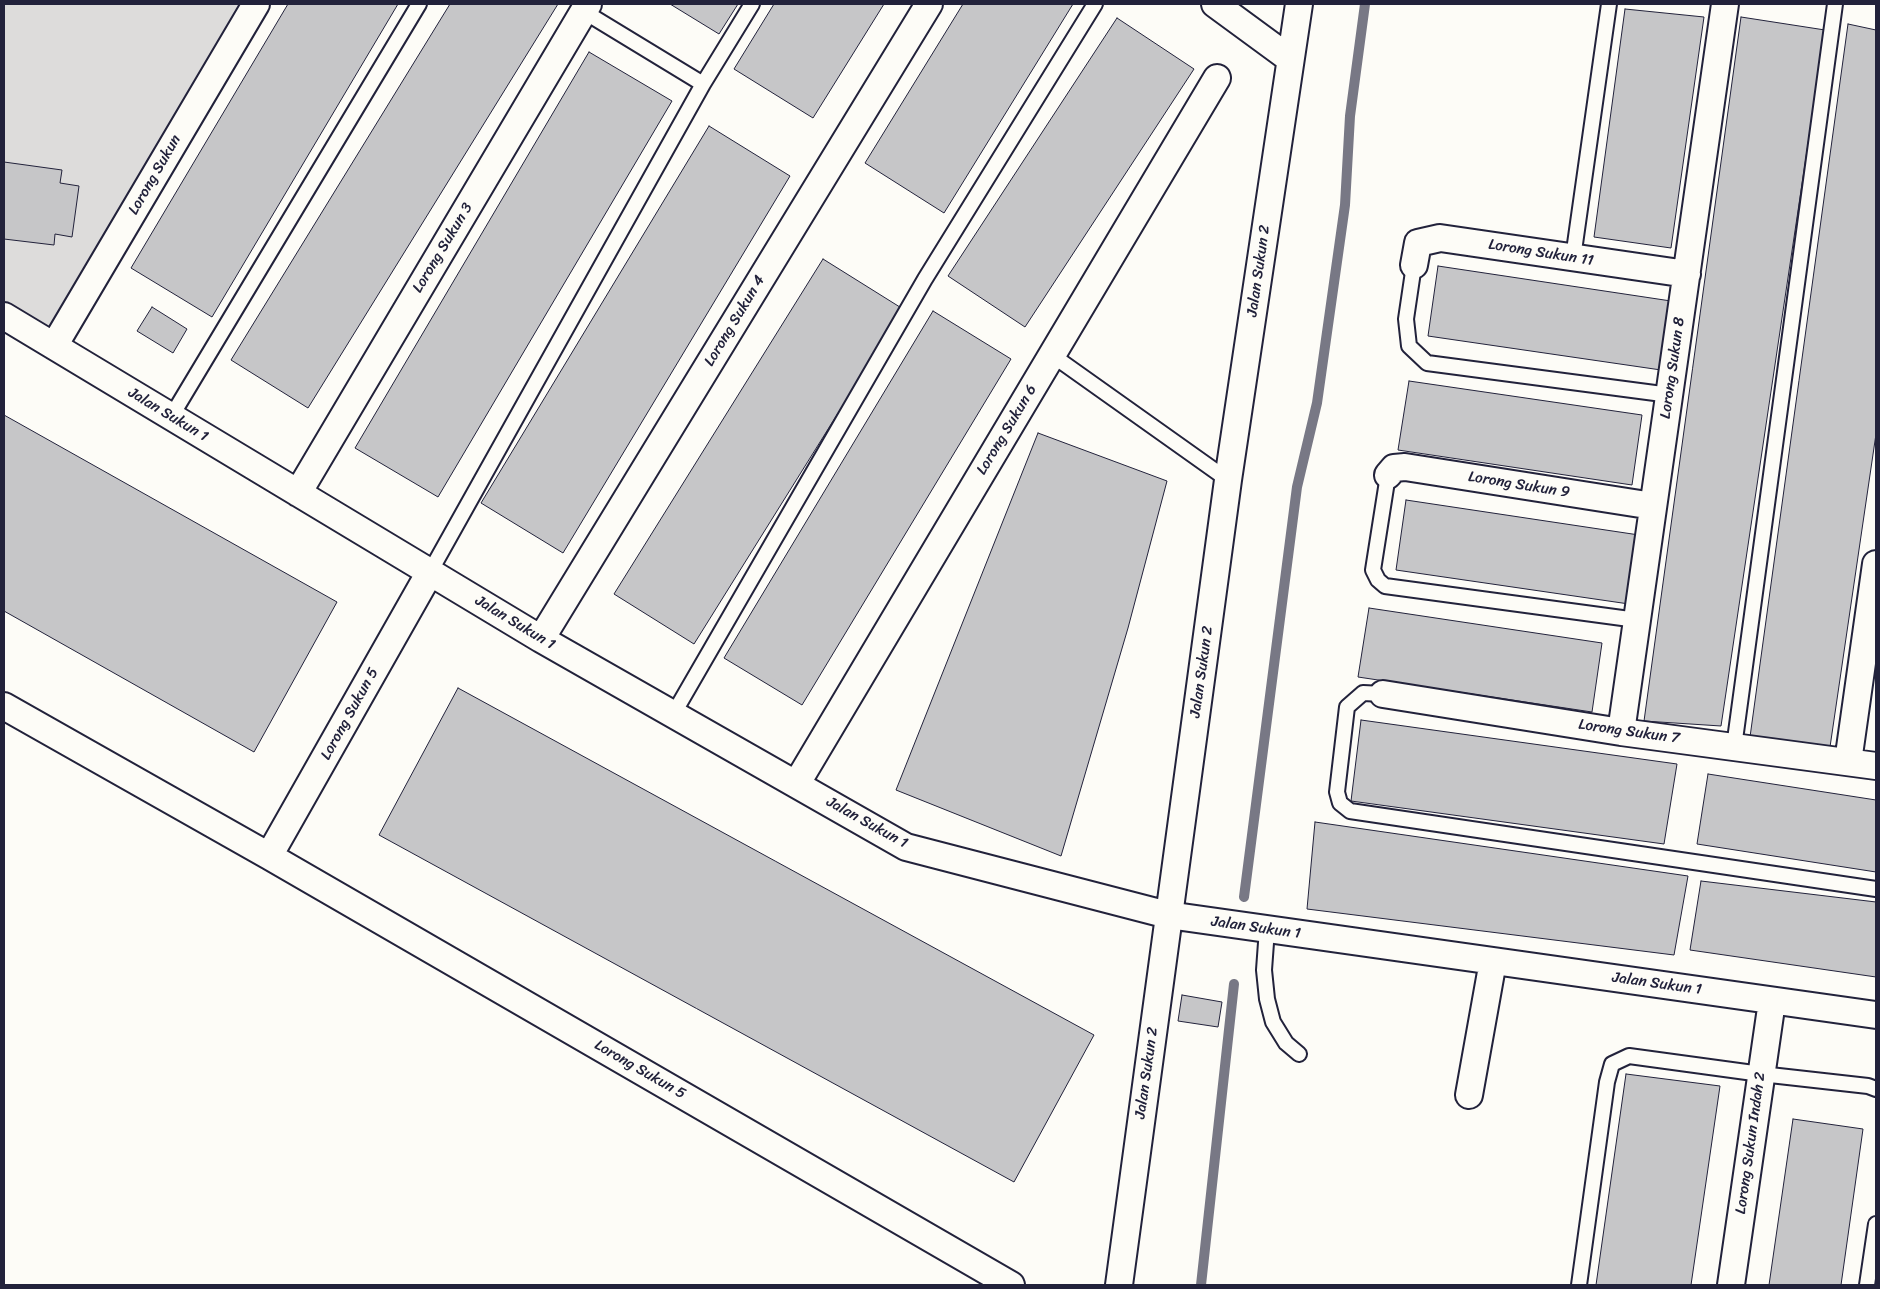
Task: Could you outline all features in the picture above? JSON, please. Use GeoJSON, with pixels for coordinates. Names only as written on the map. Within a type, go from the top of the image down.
{"type":"FeatureCollection","features":[{"type":"Feature","properties":{"kind":"street","name":"Lorong Sukun"},"geometry":{"type":"LineString","coordinates":[[54,346],[256,4]]}},
{"type":"Feature","properties":{"kind":"street","name":"Lorong Sukun 4"},"geometry":{"type":"LineString","coordinates":[[541,639],[929,4]]}},
{"type":"Feature","properties":{"kind":"street"},"geometry":{"type":"LineString","coordinates":[[1215,4],[1290,59]]}},
{"type":"Feature","properties":{"kind":"street","name":"Jalan Sukun 2"},"geometry":{"type":"LineString","coordinates":[[1119,1285],[1228,480],[1290,59],[1300,4]]}},
{"type":"Feature","properties":{"kind":"street","name":"Lorong Sukun 8"},"geometry":{"type":"LineString","coordinates":[[1621,732],[1725,4]]}},
{"type":"Feature","properties":{"kind":"street","name":"Lorong Sukun 3"},"geometry":{"type":"LineString","coordinates":[[298,493],[586,8]]}},
{"type":"Feature","properties":{"kind":"street","name":"Lorong Sukun 6"},"geometry":{"type":"LineString","coordinates":[[797,783],[1217,78]]}},
{"type":"Feature","properties":{"kind":"street","name":"Lorong Sukun 11"},"geometry":{"type":"LineString","coordinates":[[1414,265],[1418,243],[1440,238],[1687,274]]}},
{"type":"Feature","properties":{"kind":"street","name":"Jalan Sukun 1"},"geometry":{"type":"LineString","coordinates":[[4,316],[541,639],[797,783],[906,847],[1168,915],[1876,1015]]}},
{"type":"Feature","properties":{"kind":"street","name":"Lorong Sukun 9"},"geometry":{"type":"LineString","coordinates":[[1388,475],[1394,468],[1405,466],[1653,506]]}},
{"type":"Feature","properties":{"kind":"street"},"geometry":{"type":"LineString","coordinates":[[1848,762],[1876,564]]}},
{"type":"Feature","properties":{"kind":"street","name":"Lorong Sukun 5"},"geometry":{"type":"LineString","coordinates":[[270,856],[430,572]]}},
{"type":"Feature","properties":{"kind":"street","name":"Lorong Sukun 7"},"geometry":{"type":"LineString","coordinates":[[1383,694],[1621,732],[1876,766]]}},
{"type":"Feature","properties":{"kind":"street","name":"Lorong Sukun 5"},"geometry":{"type":"LineString","coordinates":[[4,706],[270,856],[1011,1285]]}},
{"type":"Feature","properties":{"kind":"street"},"geometry":{"type":"LineString","coordinates":[[1469,1095],[1493,961]]}},
{"type":"Feature","properties":{"kind":"street","name":"Lorong Sukun Indah 2"},"geometry":{"type":"LineString","coordinates":[[1731,1285],[1772,1001]]}},
{"type":"Feature","properties":{"kind":"lane"},"geometry":{"type":"LineString","coordinates":[[171,417],[419,4]]}},
{"type":"Feature","properties":{"kind":"lane"},"geometry":{"type":"LineString","coordinates":[[430,572],[703,84],[752,4]]}},
{"type":"Feature","properties":{"kind":"lane"},"geometry":{"type":"LineString","coordinates":[[674,713],[925,279],[1095,4]]}},
{"type":"Feature","properties":{"kind":"lane"},"geometry":{"type":"LineString","coordinates":[[1573,258],[1609,4]]}},
{"type":"Feature","properties":{"kind":"lane"},"geometry":{"type":"LineString","coordinates":[[1734,747],[1835,4]]}},
{"type":"Feature","properties":{"kind":"lane"},"geometry":{"type":"LineString","coordinates":[[586,8],[703,84]]}},
{"type":"Feature","properties":{"kind":"lane"},"geometry":{"type":"LineString","coordinates":[[1414,265],[1406,319],[1409,346],[1427,364],[1670,395]]}},
{"type":"Feature","properties":{"kind":"lane"},"geometry":{"type":"LineString","coordinates":[[1052,355],[1228,480]]}},
{"type":"Feature","properties":{"kind":"lane"},"geometry":{"type":"LineString","coordinates":[[1388,475],[1373,570],[1378,580],[1386,586],[1637,620]]}},
{"type":"Feature","properties":{"kind":"lane"},"geometry":{"type":"LineString","coordinates":[[1383,694],[1363,693],[1347,707],[1337,792],[1340,803],[1350,812],[1876,889]]}},
{"type":"Feature","properties":{"kind":"lane"},"geometry":{"type":"LineString","coordinates":[[1268,929],[1264,970],[1267,999],[1273,1022],[1286,1043],[1299,1054]]}},
{"type":"Feature","properties":{"kind":"lane"},"geometry":{"type":"LineString","coordinates":[[1579,1285],[1607,1082],[1612,1064],[1629,1056],[1868,1086],[1876,1090]]}},
{"type":"Feature","properties":{"kind":"lane"},"geometry":{"type":"LineString","coordinates":[[1867,1285],[1876,1224]]}},
{"type":"Feature","properties":{"kind":"shaded area"},"geometry":{"type":"Polygon","coordinates":[[[6,4],[256,4],[54,346],[4,316],[4,6],[6,4]]]}},
{"type":"Feature","properties":{"kind":"building"},"geometry":{"type":"Polygon","coordinates":[[[288,4],[398,4],[212,317],[131,268],[288,4]]]}},
{"type":"Feature","properties":{"kind":"building"},"geometry":{"type":"Polygon","coordinates":[[[450,4],[558,4],[308,408],[231,360],[450,4]]]}},
{"type":"Feature","properties":{"kind":"building"},"geometry":{"type":"Polygon","coordinates":[[[670,4],[738,4],[719,34],[670,4]]]}},
{"type":"Feature","properties":{"kind":"building"},"geometry":{"type":"Polygon","coordinates":[[[774,4],[884,4],[813,118],[734,69],[774,4]]]}},
{"type":"Feature","properties":{"kind":"building"},"geometry":{"type":"Polygon","coordinates":[[[963,4],[1073,4],[944,213],[865,163],[963,4]]]}},
{"type":"Feature","properties":{"kind":"building"},"geometry":{"type":"Polygon","coordinates":[[[1625,9],[1704,17],[1671,248],[1594,237],[1625,9]]]}},
{"type":"Feature","properties":{"kind":"building"},"geometry":{"type":"Polygon","coordinates":[[[1741,17],[1825,30],[1721,726],[1644,721],[1741,17]]]}},
{"type":"Feature","properties":{"kind":"building"},"geometry":{"type":"Polygon","coordinates":[[[1117,18],[1194,69],[1025,327],[948,276],[1117,18]]]}},
{"type":"Feature","properties":{"kind":"building"},"geometry":{"type":"Polygon","coordinates":[[[1848,24],[1876,30],[1876,434],[1830,747],[1750,737],[1848,24]]]}},
{"type":"Feature","properties":{"kind":"building"},"geometry":{"type":"Polygon","coordinates":[[[589,52],[672,101],[438,497],[355,448],[589,52]]]}},
{"type":"Feature","properties":{"kind":"building"},"geometry":{"type":"Polygon","coordinates":[[[709,126],[790,176],[563,553],[481,503],[709,126]]]}},
{"type":"Feature","properties":{"kind":"building"},"geometry":{"type":"Polygon","coordinates":[[[4,162],[62,170],[60,183],[79,186],[72,237],[55,234],[54,245],[4,239],[4,162]]]}},
{"type":"Feature","properties":{"kind":"building"},"geometry":{"type":"Polygon","coordinates":[[[823,259],[903,309],[694,644],[614,594],[823,259]]]}},
{"type":"Feature","properties":{"kind":"building"},"geometry":{"type":"Polygon","coordinates":[[[1438,266],[1671,301],[1661,370],[1428,336],[1438,266]]]}},
{"type":"Feature","properties":{"kind":"building"},"geometry":{"type":"Polygon","coordinates":[[[152,307],[187,329],[173,353],[137,331],[152,307]]]}},
{"type":"Feature","properties":{"kind":"building"},"geometry":{"type":"Polygon","coordinates":[[[933,311],[1011,359],[802,705],[724,658],[933,311]]]}},
{"type":"Feature","properties":{"kind":"building"},"geometry":{"type":"Polygon","coordinates":[[[1409,381],[1642,415],[1632,485],[1398,450],[1409,381]]]}},
{"type":"Feature","properties":{"kind":"building"},"geometry":{"type":"Polygon","coordinates":[[[4,415],[337,602],[254,752],[4,611],[4,415]]]}},
{"type":"Feature","properties":{"kind":"building"},"geometry":{"type":"Polygon","coordinates":[[[1038,433],[1167,481],[1128,628],[1061,856],[896,790],[1038,433]]]}},
{"type":"Feature","properties":{"kind":"building"},"geometry":{"type":"Polygon","coordinates":[[[1406,500],[1639,535],[1629,604],[1396,570],[1406,500]]]}},
{"type":"Feature","properties":{"kind":"building"},"geometry":{"type":"Polygon","coordinates":[[[1369,608],[1602,643],[1592,712],[1358,677],[1369,608]]]}},
{"type":"Feature","properties":{"kind":"building"},"geometry":{"type":"Polygon","coordinates":[[[458,688],[1094,1035],[1014,1182],[379,835],[458,688]]]}},
{"type":"Feature","properties":{"kind":"building"},"geometry":{"type":"Polygon","coordinates":[[[1361,720],[1677,764],[1664,844],[1351,801],[1361,720]]]}},
{"type":"Feature","properties":{"kind":"building"},"geometry":{"type":"Polygon","coordinates":[[[1708,774],[1876,800],[1876,872],[1697,844],[1708,774]]]}},
{"type":"Feature","properties":{"kind":"building"},"geometry":{"type":"Polygon","coordinates":[[[1315,822],[1688,876],[1674,955],[1307,909],[1315,822]]]}},
{"type":"Feature","properties":{"kind":"building"},"geometry":{"type":"Polygon","coordinates":[[[1701,881],[1876,902],[1876,977],[1690,950],[1701,881]]]}},
{"type":"Feature","properties":{"kind":"building"},"geometry":{"type":"Polygon","coordinates":[[[1182,995],[1222,1002],[1218,1027],[1178,1021],[1182,995]]]}},
{"type":"Feature","properties":{"kind":"building"},"geometry":{"type":"Polygon","coordinates":[[[1626,1074],[1720,1086],[1691,1285],[1596,1285],[1626,1074]]]}},
{"type":"Feature","properties":{"kind":"building"},"geometry":{"type":"Polygon","coordinates":[[[1793,1119],[1863,1129],[1841,1285],[1769,1285],[1793,1119]]]}},
{"type":"Feature","properties":{"kind":"waterway"},"geometry":{"type":"LineString","coordinates":[[1244,897],[1297,487],[1317,403],[1345,205],[1350,116],[1365,4]]}},
{"type":"Feature","properties":{"kind":"waterway"},"geometry":{"type":"LineString","coordinates":[[1201,1285],[1234,984]]}}]}
